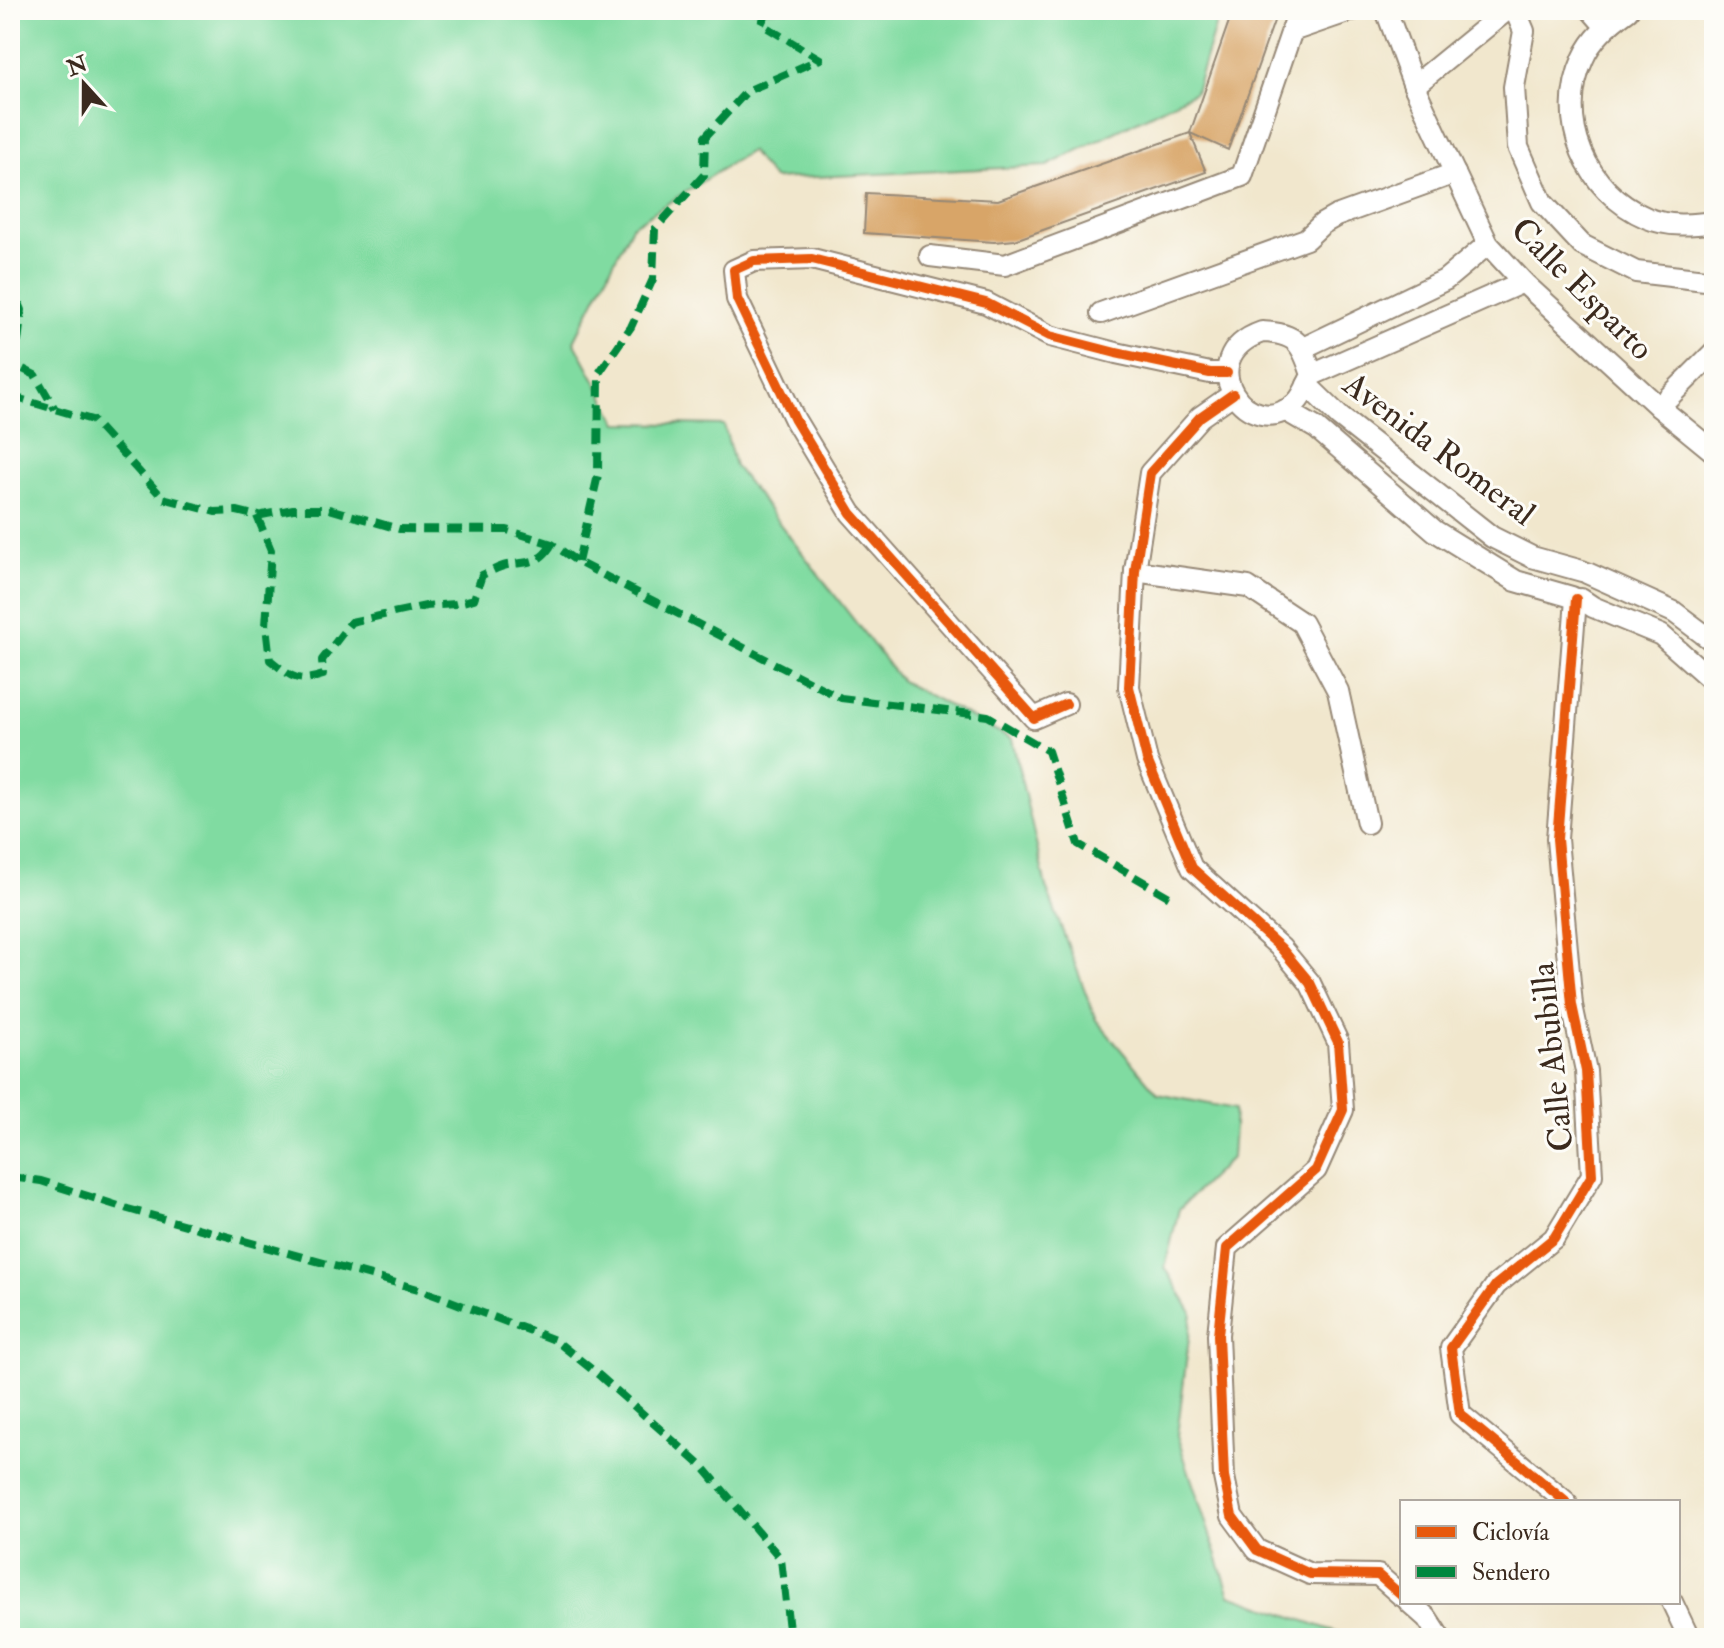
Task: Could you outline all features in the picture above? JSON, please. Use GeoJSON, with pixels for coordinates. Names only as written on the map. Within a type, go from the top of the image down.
{"type":"FeatureCollection","features":[{"type":"Feature","properties":{"kind":"street"},"geometry":{"type":"LineString","coordinates":[[930,256],[1005,265],[1242,176],[1299,10]]}},
{"type":"Feature","properties":{"kind":"street"},"geometry":{"type":"LineString","coordinates":[[1292,31],[1353,10]]}},
{"type":"Feature","properties":{"kind":"street","name":"Calle Esparto"},"geometry":{"type":"LineString","coordinates":[[1386,10],[1414,86],[1488,244],[1523,282],[1659,407],[1714,452]]}},
{"type":"Feature","properties":{"kind":"street"},"geometry":{"type":"LineString","coordinates":[[1414,86],[1507,10]]}},
{"type":"Feature","properties":{"kind":"street"},"geometry":{"type":"LineString","coordinates":[[1515,10],[1524,31],[1514,87],[1518,147],[1542,202],[1582,245],[1636,272],[1714,281]]}},
{"type":"Feature","properties":{"kind":"street"},"geometry":{"type":"LineString","coordinates":[[1591,10],[1605,26]]}},
{"type":"Feature","properties":{"kind":"street"},"geometry":{"type":"LineString","coordinates":[[1628,10],[1605,26],[1583,58],[1572,96],[1574,135],[1589,171],[1615,200],[1649,219],[1688,226],[1714,222]]}},
{"type":"Feature","properties":{"kind":"street"},"geometry":{"type":"LineString","coordinates":[[1101,313],[1306,239],[1336,216],[1455,173]]}},
{"type":"Feature","properties":{"kind":"street"},"geometry":{"type":"LineString","coordinates":[[1303,348],[1445,280],[1488,244]]}},
{"type":"Feature","properties":{"kind":"street"},"geometry":{"type":"LineString","coordinates":[[1066,704],[1034,718],[851,513],[795,420],[737,299],[734,270],[754,261],[812,259],[986,303],[1050,336],[1210,373],[1227,373]]}},
{"type":"Feature","properties":{"kind":"street"},"geometry":{"type":"LineString","coordinates":[[1309,380],[1303,348],[1276,332],[1262,332],[1248,337],[1236,346],[1229,358],[1227,373],[1233,394],[1248,409],[1271,414],[1296,403],[1309,380],[1523,282]]}},
{"type":"Feature","properties":{"kind":"street"},"geometry":{"type":"LineString","coordinates":[[1659,407],[1714,352]]}},
{"type":"Feature","properties":{"kind":"street","name":"Avenida Romeral"},"geometry":{"type":"LineString","coordinates":[[1309,380],[1340,417],[1492,537],[1532,557],[1584,572],[1674,612],[1714,642]]}},
{"type":"Feature","properties":{"kind":"street"},"geometry":{"type":"LineString","coordinates":[[1233,394],[1200,417],[1150,473],[1135,571],[1129,687],[1147,760],[1192,868],[1281,948],[1310,983],[1338,1042],[1343,1110],[1316,1170],[1227,1248],[1218,1335],[1224,1477],[1232,1516],[1257,1550],[1310,1574],[1378,1575],[1400,1594]]}},
{"type":"Feature","properties":{"kind":"street","name":"Avenida Romeral"},"geometry":{"type":"LineString","coordinates":[[1285,410],[1316,428],[1435,531],[1516,581],[1576,598],[1661,635],[1714,682]]}},
{"type":"Feature","properties":{"kind":"street"},"geometry":{"type":"LineString","coordinates":[[1135,571],[1248,587],[1302,623],[1338,691],[1367,823]]}},
{"type":"Feature","properties":{"kind":"street","name":"Calle Abubilla"},"geometry":{"type":"LineString","coordinates":[[1564,1500],[1460,1414],[1451,1348],[1496,1285],[1554,1238],[1592,1175],[1586,1071],[1572,1005],[1557,839],[1576,598],[1565,591],[1564,582],[1569,574],[1584,572]]}},
{"type":"Feature","properties":{"kind":"street"},"geometry":{"type":"LineString","coordinates":[[1411,1604],[1427,1618],[1440,1638]]}},
{"type":"Feature","properties":{"kind":"street"},"geometry":{"type":"LineString","coordinates":[[1673,1604],[1689,1638]]}},
{"type":"Feature","properties":{"kind":"green space"},"geometry":{"type":"Polygon","coordinates":[[[10,10],[1220,10],[1195,92],[1047,166],[773,179],[750,151],[632,226],[574,341],[618,423],[724,425],[735,466],[901,681],[1012,739],[1046,887],[1096,1020],[1158,1094],[1235,1109],[1232,1157],[1179,1209],[1165,1267],[1192,1313],[1177,1436],[1230,1595],[1354,1638],[10,1638],[10,10]]]}},
{"type":"Feature","properties":{"kind":"building"},"geometry":{"type":"Polygon","coordinates":[[[1233,10],[1278,10],[1228,150],[1190,133],[1233,10]]]}},
{"type":"Feature","properties":{"kind":"building"},"geometry":{"type":"Polygon","coordinates":[[[1190,133],[1206,172],[1015,240],[994,242],[864,233],[866,193],[998,200],[1190,133]]]}},
{"type":"Feature","properties":{"kind":"marked path"},"geometry":{"type":"LineString","coordinates":[[578,562],[598,475],[599,373],[631,327],[653,279],[655,229],[704,175],[705,137],[747,91],[820,59],[761,24],[768,10]]}},
{"type":"Feature","properties":{"kind":"marked path"},"geometry":{"type":"LineString","coordinates":[[10,281],[22,310],[15,365],[35,375],[55,409]]}},
{"type":"Feature","properties":{"kind":"marked path"},"geometry":{"type":"LineString","coordinates":[[10,396],[92,420],[163,498],[215,512],[237,511],[257,516],[293,509],[329,509],[399,529],[507,530],[552,544],[578,562],[841,698],[988,716],[1048,751],[1078,844],[1173,899]]}},
{"type":"Feature","properties":{"kind":"marked path"},"geometry":{"type":"LineString","coordinates":[[257,516],[271,550],[266,626],[270,660],[289,674],[306,679],[323,675],[322,660],[351,622],[474,599],[482,575],[504,566],[538,559],[552,544]]}},
{"type":"Feature","properties":{"kind":"marked path"},"geometry":{"type":"LineString","coordinates":[[10,1177],[41,1181],[128,1209],[418,1289],[555,1340],[704,1468],[781,1559],[790,1638]]}},
{"type":"Feature","properties":{"kind":"cycle path"},"geometry":{"type":"LineString","coordinates":[[1066,704],[1034,718],[851,513],[795,420],[737,299],[734,270],[754,261],[812,259],[986,303],[1050,336],[1210,373],[1227,373]]}},
{"type":"Feature","properties":{"kind":"cycle path"},"geometry":{"type":"LineString","coordinates":[[1233,394],[1200,417],[1150,473],[1135,571],[1129,687],[1147,760],[1192,868],[1281,948],[1310,983],[1338,1042],[1343,1110],[1316,1170],[1227,1248],[1218,1335],[1224,1477],[1232,1516],[1257,1550],[1310,1574],[1378,1575],[1400,1594]]}},
{"type":"Feature","properties":{"kind":"cycle path"},"geometry":{"type":"LineString","coordinates":[[1564,1500],[1460,1414],[1451,1348],[1496,1285],[1554,1238],[1592,1175],[1586,1071],[1572,1005],[1557,839],[1576,599]]}}]}
